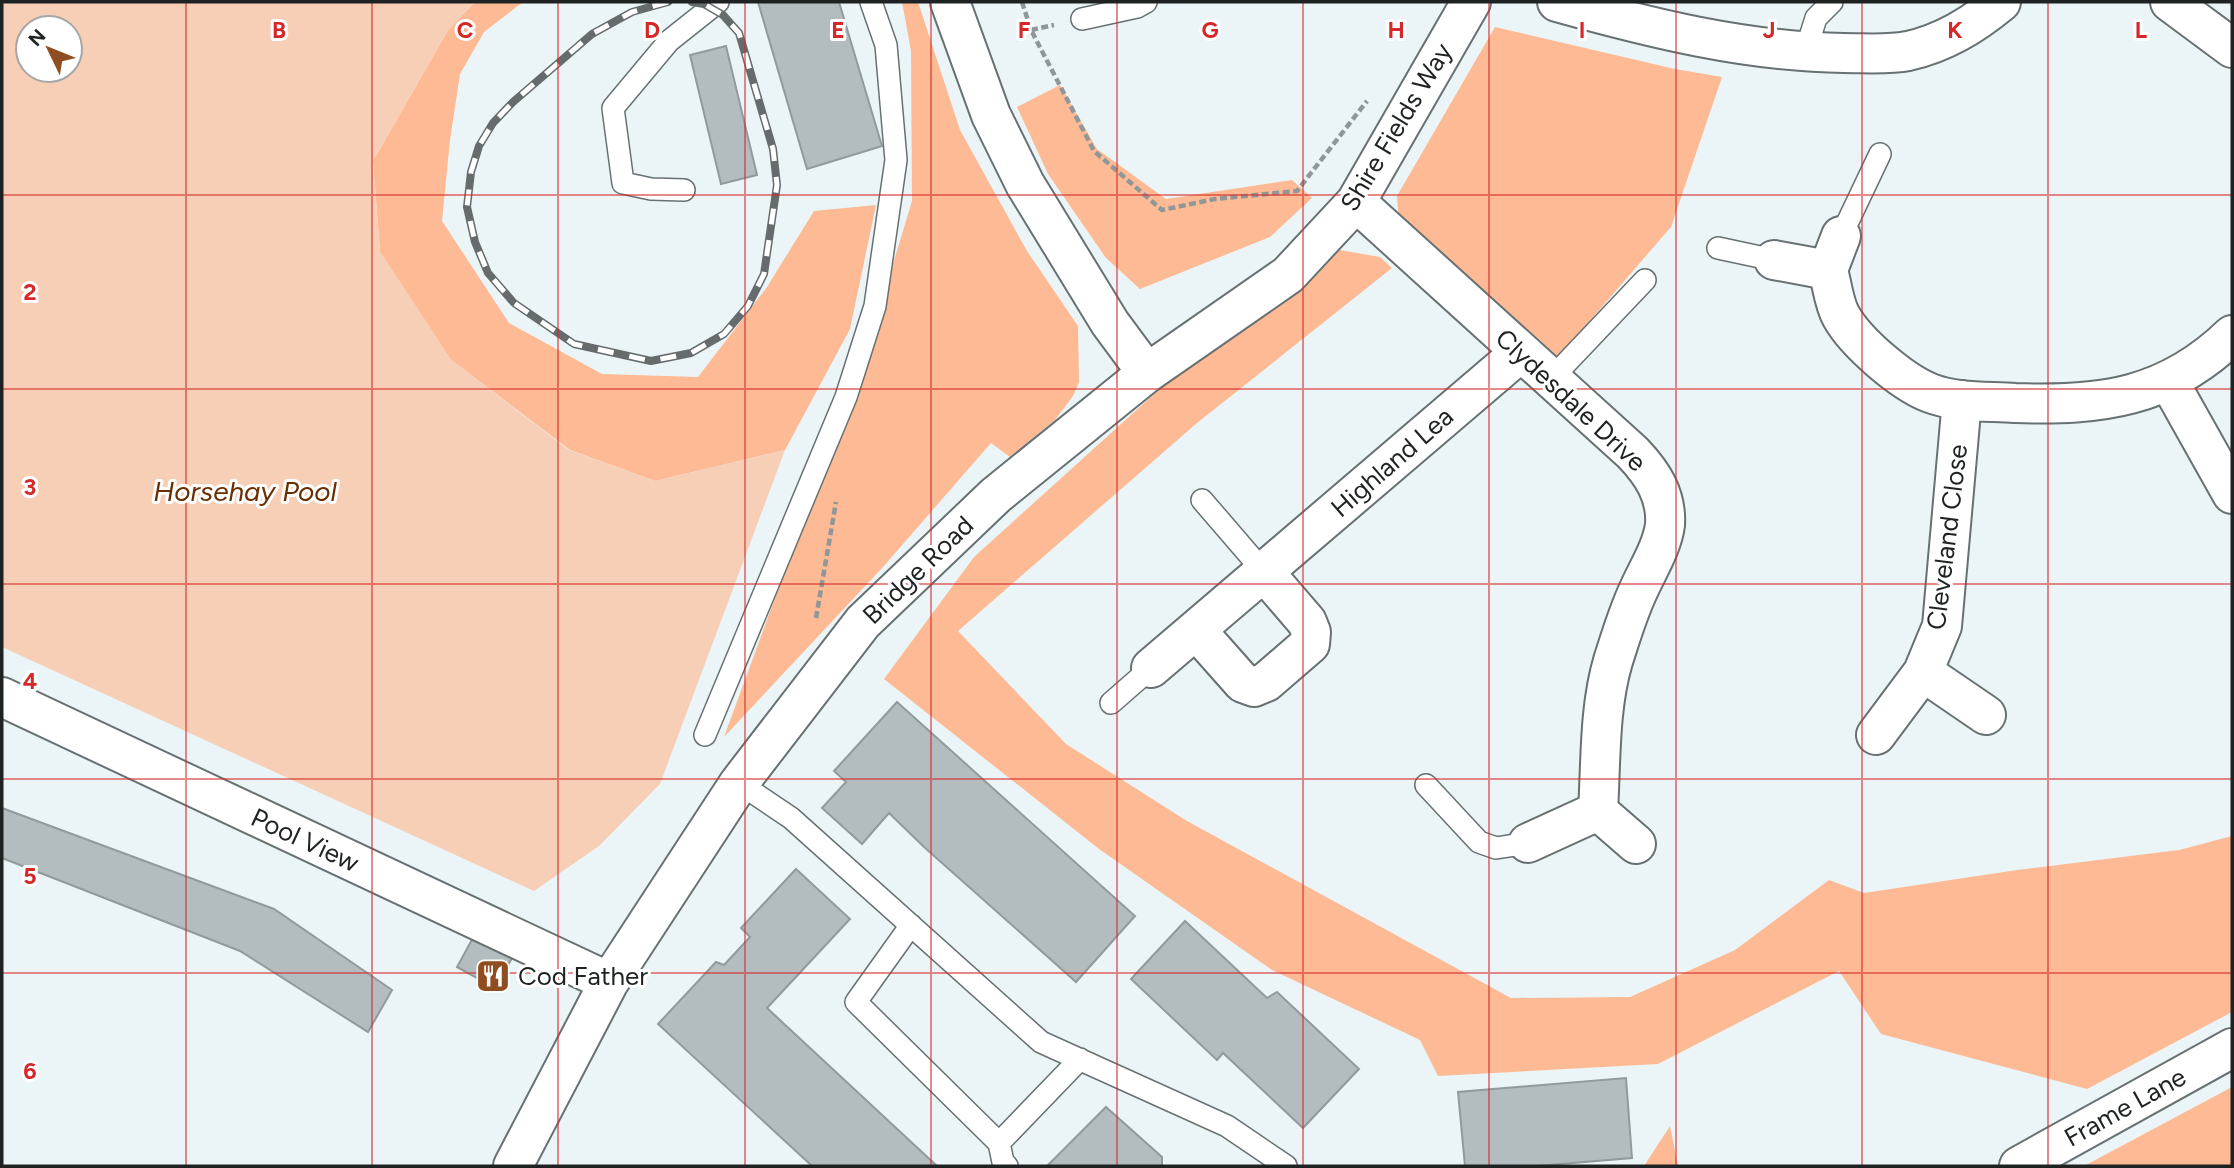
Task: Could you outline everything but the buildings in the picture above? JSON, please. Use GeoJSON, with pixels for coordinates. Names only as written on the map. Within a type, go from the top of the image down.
{"type":"FeatureCollection","features":[{"type":"Feature","properties":{"kind":"street"},"geometry":{"type":"LineString","coordinates":[[950,2],[991,115],[1025,184],[1110,323],[1147,373]]}},
{"type":"Feature","properties":{"kind":"street","name":"Shire Fields Way"},"geometry":{"type":"LineString","coordinates":[[1147,373],[1288,275],[1356,202],[1471,2]]}},
{"type":"Feature","properties":{"kind":"street"},"geometry":{"type":"LineString","coordinates":[[1557,2],[1672,31],[1804,53],[1876,54],[1907,51],[1936,43],[1960,32],[2001,2]]}},
{"type":"Feature","properties":{"kind":"street"},"geometry":{"type":"LineString","coordinates":[[2170,2],[2232,48]]}},
{"type":"Feature","properties":{"kind":"street","name":"Clydesdale Drive"},"geometry":{"type":"LineString","coordinates":[[1356,202],[1645,466],[1657,485],[1664,506],[1665,525],[1661,542],[1638,591],[1612,665],[1605,701],[1598,811]]}},
{"type":"Feature","properties":{"kind":"street"},"geometry":{"type":"LineString","coordinates":[[1774,260],[1835,253],[1841,316],[1869,350],[1901,376],[1930,393],[1962,400],[2064,405],[2100,402],[2135,393],[2168,380],[2196,364],[2232,335]]}},
{"type":"Feature","properties":{"kind":"street","name":"Highland Lea"},"geometry":{"type":"LineString","coordinates":[[1151,668],[1521,352]]}},
{"type":"Feature","properties":{"kind":"street","name":"Bridge Road"},"geometry":{"type":"LineString","coordinates":[[519,1164],[609,982],[739,783],[863,622],[996,495],[1147,373]]}},
{"type":"Feature","properties":{"kind":"street"},"geometry":{"type":"LineString","coordinates":[[2168,380],[2232,494]]}},
{"type":"Feature","properties":{"kind":"street","name":"Cleveland Close"},"geometry":{"type":"LineString","coordinates":[[1877,735],[1923,672],[1942,626],[1962,400]]}},
{"type":"Feature","properties":{"kind":"street"},"geometry":{"type":"LineString","coordinates":[[1196,630],[1243,683],[1254,687],[1266,682],[1310,644],[1311,632],[1307,622],[1264,572]]}},
{"type":"Feature","properties":{"kind":"street"},"geometry":{"type":"LineString","coordinates":[[1923,672],[1986,715]]}},
{"type":"Feature","properties":{"kind":"street","name":"Pool View"},"geometry":{"type":"LineString","coordinates":[[2,697],[609,982]]}},
{"type":"Feature","properties":{"kind":"street"},"geometry":{"type":"LineString","coordinates":[[1528,843],[1598,811],[1636,844]]}},
{"type":"Feature","properties":{"kind":"street","name":"Frame Lane"},"geometry":{"type":"LineString","coordinates":[[2019,1166],[2232,1048]]}},
{"type":"Feature","properties":{"kind":"lane"},"geometry":{"type":"LineString","coordinates":[[684,190],[651,189],[623,183],[613,108],[669,41],[718,2]]}},
{"type":"Feature","properties":{"kind":"lane"},"geometry":{"type":"LineString","coordinates":[[705,735],[845,397],[875,306],[896,160],[886,45],[871,2]]}},
{"type":"Feature","properties":{"kind":"lane"},"geometry":{"type":"LineString","coordinates":[[1082,19],[1137,7],[1146,2]]}},
{"type":"Feature","properties":{"kind":"lane"},"geometry":{"type":"LineString","coordinates":[[1804,53],[1816,18],[1832,2]]}},
{"type":"Feature","properties":{"kind":"lane"},"geometry":{"type":"LineString","coordinates":[[1835,253],[1880,154]]}},
{"type":"Feature","properties":{"kind":"lane"},"geometry":{"type":"LineString","coordinates":[[1718,248],[1774,260]]}},
{"type":"Feature","properties":{"kind":"lane"},"geometry":{"type":"LineString","coordinates":[[1551,379],[1645,280]]}},
{"type":"Feature","properties":{"kind":"lane"},"geometry":{"type":"LineString","coordinates":[[1202,500],[1264,572]]}},
{"type":"Feature","properties":{"kind":"lane"},"geometry":{"type":"LineString","coordinates":[[1111,703],[1151,668]]}},
{"type":"Feature","properties":{"kind":"lane"},"geometry":{"type":"LineString","coordinates":[[739,783],[791,818],[1041,1042],[1227,1126],[1286,1166]]}},
{"type":"Feature","properties":{"kind":"lane"},"geometry":{"type":"LineString","coordinates":[[1426,785],[1479,842],[1496,848],[1528,843]]}},
{"type":"Feature","properties":{"kind":"lane"},"geometry":{"type":"LineString","coordinates":[[911,925],[856,1002],[999,1143],[1003,1162],[1007,1166]]}},
{"type":"Feature","properties":{"kind":"lane"},"geometry":{"type":"LineString","coordinates":[[999,1143],[1080,1059]]}},
{"type":"Feature","properties":{"kind":"path"},"geometry":{"type":"LineString","coordinates":[[1022,2],[1031,30],[1094,151],[1162,210],[1215,199],[1297,191],[1373,93]]}},
{"type":"Feature","properties":{"kind":"path"},"geometry":{"type":"LineString","coordinates":[[827,669],[816,622],[836,499]]}},
{"type":"Feature","properties":{"kind":"shaded area"},"geometry":{"type":"Polygon","coordinates":[[[475,2],[523,2],[484,32],[460,74],[442,221],[509,323],[602,374],[698,377],[767,287],[814,211],[876,205],[850,329],[785,450],[655,481],[570,450],[451,360],[380,252],[373,161],[448,30],[475,2]]]}},
{"type":"Feature","properties":{"kind":"shaded area"},"geometry":{"type":"Polygon","coordinates":[[[902,2],[918,2],[960,130],[1027,251],[1078,326],[1079,382],[1073,396],[1055,420],[1010,457],[991,443],[883,567],[724,737],[871,337],[912,201],[911,51],[902,2]]]}},
{"type":"Feature","properties":{"kind":"shaded area"},"geometry":{"type":"Polygon","coordinates":[[[1495,27],[1675,69],[1722,77],[1671,227],[1556,360],[1399,223],[1397,196],[1495,27]]]}},
{"type":"Feature","properties":{"kind":"shaded area"},"geometry":{"type":"Polygon","coordinates":[[[1060,85],[1097,149],[1166,199],[1292,180],[1312,198],[1270,237],[1140,289],[1106,258],[1048,174],[1017,107],[1060,85]]]}},
{"type":"Feature","properties":{"kind":"shaded area"},"geometry":{"type":"Polygon","coordinates":[[[1340,250],[1380,257],[1392,268],[1197,423],[958,631],[1066,744],[1187,821],[1511,998],[1630,997],[1735,950],[1829,880],[1864,893],[2179,850],[2232,836],[2232,1012],[2087,1089],[1881,1034],[1839,971],[1658,1064],[1438,1076],[1420,1040],[1272,970],[1099,849],[884,679],[974,557],[1163,386],[1340,250]]]}},
{"type":"Feature","properties":{"kind":"shaded area"},"geometry":{"type":"Polygon","coordinates":[[[2232,1087],[2232,1166],[2084,1166],[2232,1087]]]}},
{"type":"Feature","properties":{"kind":"shaded area"},"geometry":{"type":"Polygon","coordinates":[[[1670,1126],[1678,1166],[1644,1166],[1670,1126]]]}},
{"type":"Feature","properties":{"kind":"water","name":"Horsehay Pool"},"geometry":{"type":"Polygon","coordinates":[[[2,2],[475,2],[448,30],[373,161],[380,252],[451,360],[569,450],[655,481],[785,450],[660,784],[599,846],[534,891],[2,647],[2,2]]]}},
{"type":"Feature","properties":{"kind":"railway"},"geometry":{"type":"LineString","coordinates":[[668,2],[632,12],[592,34],[513,102],[493,123],[479,146],[471,172],[467,207],[475,242],[488,273],[514,303],[574,344],[651,361],[691,353],[724,334],[748,306],[764,274],[777,185],[773,149],[739,33],[723,15],[704,4],[692,2]]}},
{"type":"Feature","properties":{"kind":"place","name":"Cod Father"},"geometry":{"type":"Point","coordinates":[493,976]}}]}
